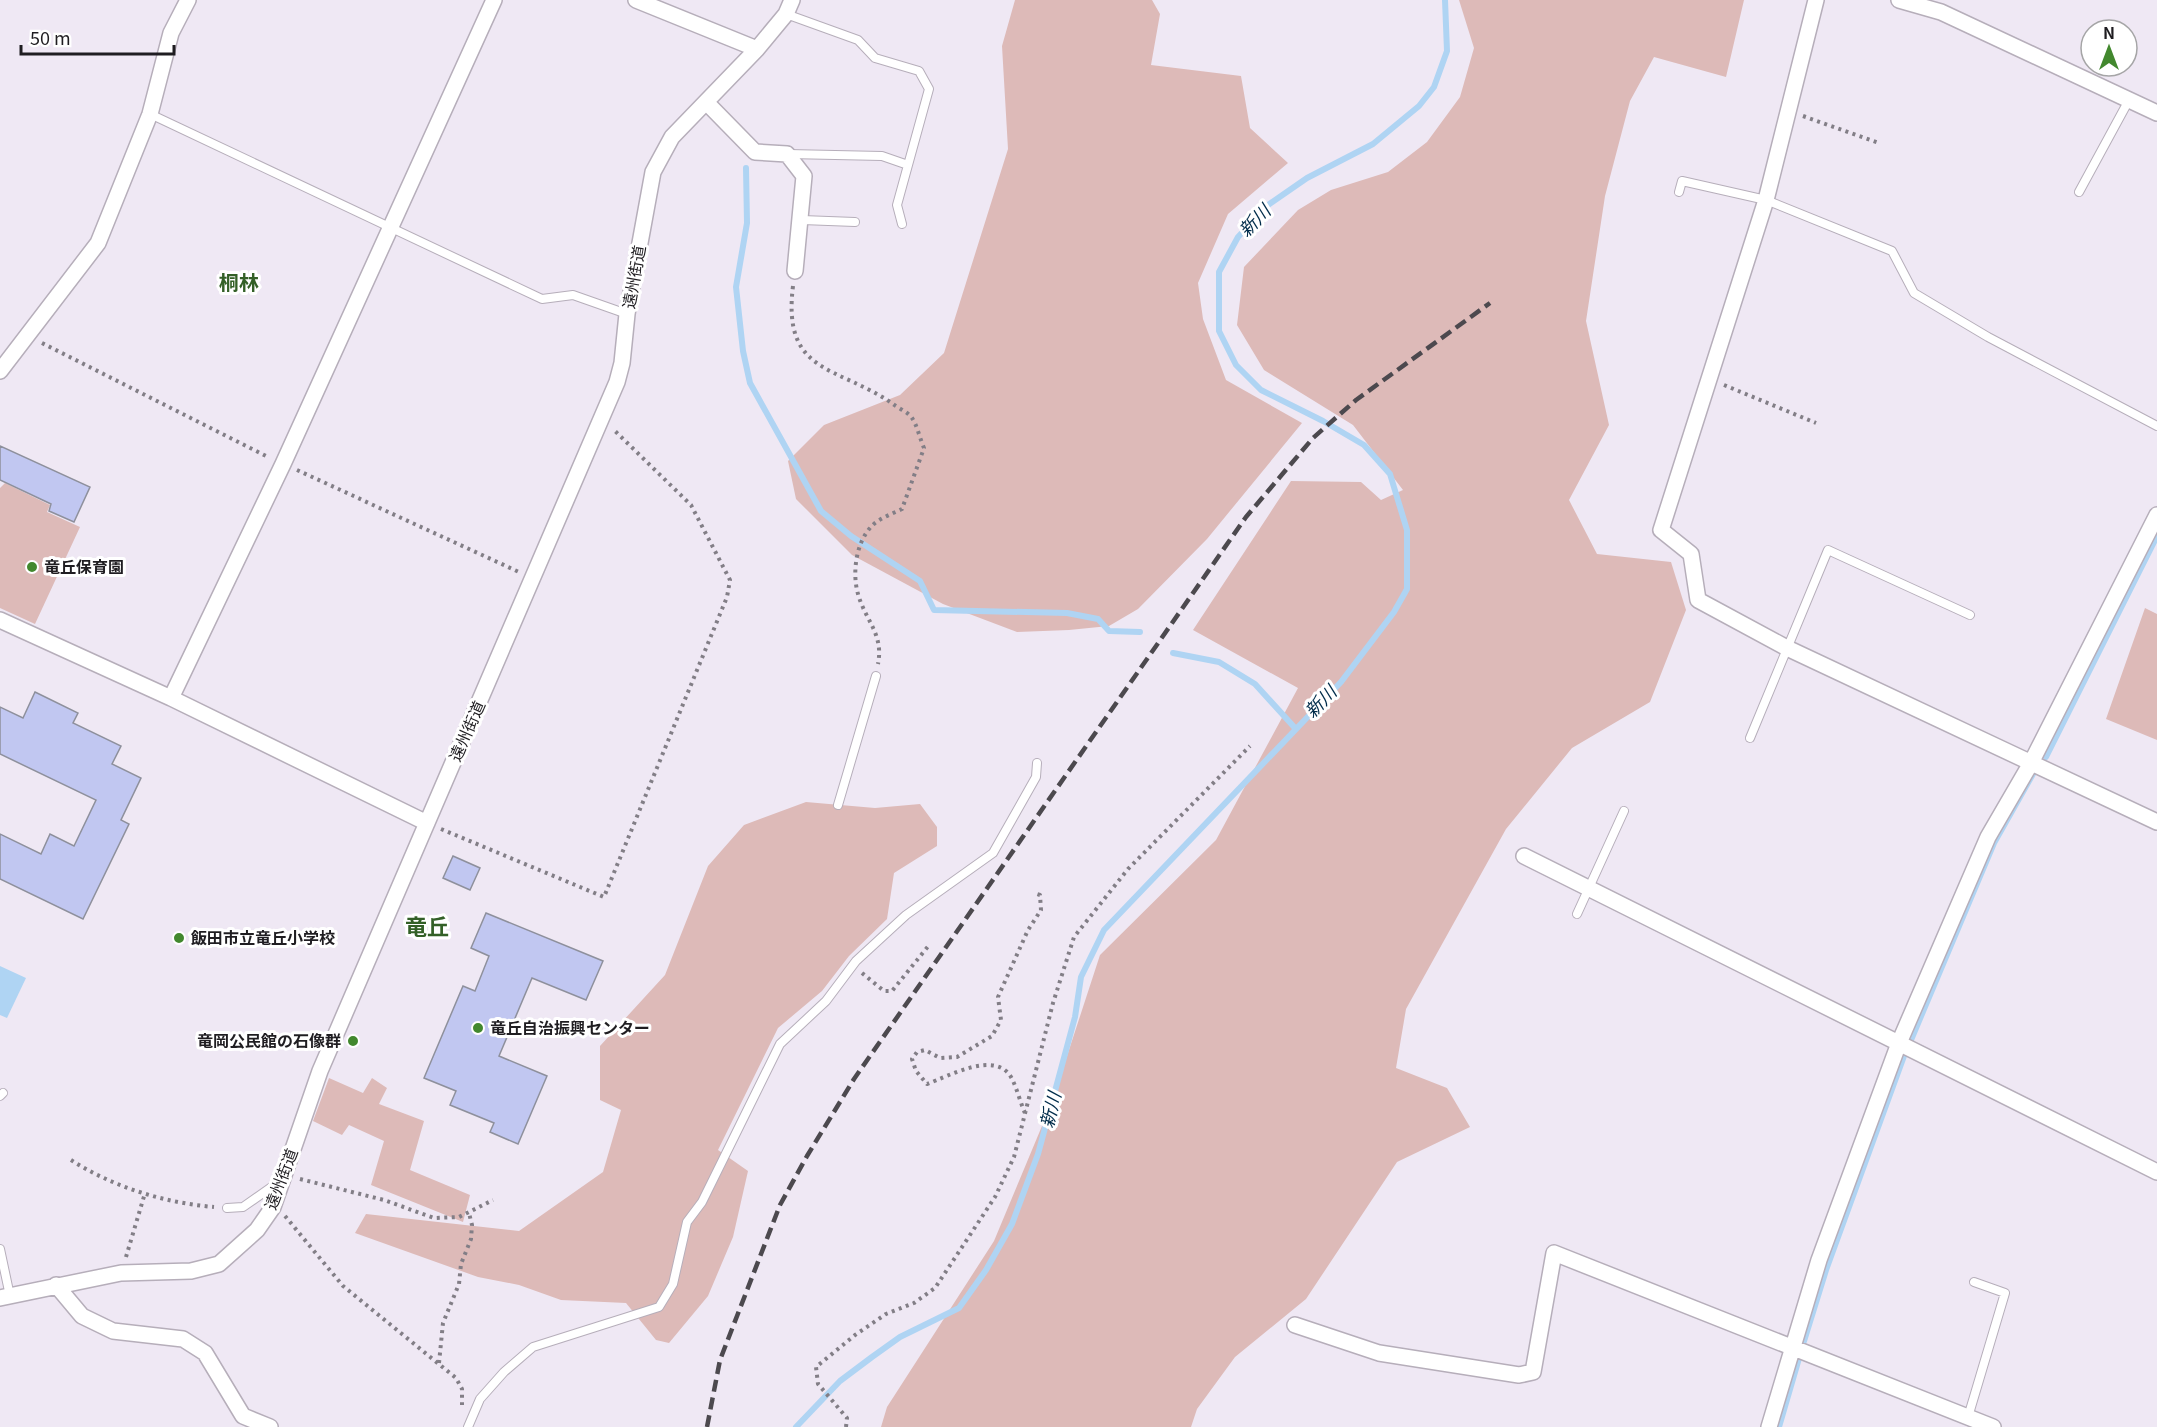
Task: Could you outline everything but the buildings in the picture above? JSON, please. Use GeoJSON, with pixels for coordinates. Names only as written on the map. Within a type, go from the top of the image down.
{"type":"FeatureCollection","features":[{"type":"Feature","properties":{"kind":"street"},"geometry":{"type":"LineString","coordinates":[[0,371],[98,243],[150,114],[171,33],[188,0]]}},
{"type":"Feature","properties":{"kind":"street"},"geometry":{"type":"LineString","coordinates":[[171,698],[283,464],[494,0]]}},
{"type":"Feature","properties":{"kind":"street"},"geometry":{"type":"LineString","coordinates":[[636,0],[757,49]]}},
{"type":"Feature","properties":{"kind":"street"},"geometry":{"type":"LineString","coordinates":[[1816,0],[1766,200],[1661,530],[1691,554],[1698,600],[1787,648],[2157,822]]}},
{"type":"Feature","properties":{"kind":"street"},"geometry":{"type":"LineString","coordinates":[[1899,0],[1941,12],[2157,113]]}},
{"type":"Feature","properties":{"kind":"street","name":"遠州街道"},"geometry":{"type":"LineString","coordinates":[[5,1297],[121,1273],[191,1271],[219,1264],[257,1230],[273,1207],[287,1178],[320,1071],[603,419],[622,363],[627,314],[653,172],[672,137],[707,104],[757,49],[789,7]]}},
{"type":"Feature","properties":{"kind":"street"},"geometry":{"type":"LineString","coordinates":[[707,104],[755,152],[786,154],[804,176],[802,220],[795,271]]}},
{"type":"Feature","properties":{"kind":"street"},"geometry":{"type":"LineString","coordinates":[[1770,1427],[1819,1260],[1899,1043],[1988,837],[2031,763],[2157,515]]}},
{"type":"Feature","properties":{"kind":"street"},"geometry":{"type":"LineString","coordinates":[[0,620],[171,698],[427,823]]}},
{"type":"Feature","properties":{"kind":"street"},"geometry":{"type":"LineString","coordinates":[[1524,856],[2157,1172]]}},
{"type":"Feature","properties":{"kind":"street"},"geometry":{"type":"LineString","coordinates":[[1295,1325],[1379,1353],[1519,1375],[1533,1372],[1554,1253],[1993,1427]]}},
{"type":"Feature","properties":{"kind":"street"},"geometry":{"type":"LineString","coordinates":[[56,1285],[82,1316],[113,1331],[183,1339],[205,1353],[243,1416],[270,1427]]}},
{"type":"Feature","properties":{"kind":"lane"},"geometry":{"type":"LineString","coordinates":[[789,7],[858,40],[875,58],[919,71],[929,88],[897,205],[902,224]]}},
{"type":"Feature","properties":{"kind":"lane"},"geometry":{"type":"LineString","coordinates":[[2079,192],[2129,100]]}},
{"type":"Feature","properties":{"kind":"lane"},"geometry":{"type":"LineString","coordinates":[[150,114],[542,299],[573,295],[627,314]]}},
{"type":"Feature","properties":{"kind":"lane"},"geometry":{"type":"LineString","coordinates":[[786,154],[882,156],[908,165]]}},
{"type":"Feature","properties":{"kind":"lane"},"geometry":{"type":"LineString","coordinates":[[1679,192],[1682,181],[1766,200],[1892,250],[1914,293],[1988,337],[2157,426]]}},
{"type":"Feature","properties":{"kind":"lane"},"geometry":{"type":"LineString","coordinates":[[802,220],[855,222]]}},
{"type":"Feature","properties":{"kind":"lane"},"geometry":{"type":"LineString","coordinates":[[1750,738],[1828,550],[1970,615]]}},
{"type":"Feature","properties":{"kind":"lane"},"geometry":{"type":"LineString","coordinates":[[838,805],[876,676]]}},
{"type":"Feature","properties":{"kind":"lane"},"geometry":{"type":"LineString","coordinates":[[468,1427],[480,1399],[504,1372],[533,1347],[659,1306],[673,1284],[687,1222],[702,1202],[780,1044],[826,1001],[849,971],[906,915],[993,853],[1036,777],[1037,763]]}},
{"type":"Feature","properties":{"kind":"lane"},"geometry":{"type":"LineString","coordinates":[[1577,914],[1624,811]]}},
{"type":"Feature","properties":{"kind":"lane"},"geometry":{"type":"LineString","coordinates":[[227,1208],[243,1207],[287,1178]]}},
{"type":"Feature","properties":{"kind":"lane"},"geometry":{"type":"LineString","coordinates":[[0,1249],[5,1297]]}},
{"type":"Feature","properties":{"kind":"lane"},"geometry":{"type":"LineString","coordinates":[[1968,1417],[2005,1293],[1974,1282]]}},
{"type":"Feature","properties":{"kind":"path"},"geometry":{"type":"LineString","coordinates":[[1788,111],[1879,143]]}},
{"type":"Feature","properties":{"kind":"path"},"geometry":{"type":"LineString","coordinates":[[795,271],[791,325],[806,353],[828,372],[877,393],[912,417],[924,448],[902,509],[870,527],[857,551],[858,595],[873,623],[880,653],[876,676]]}},
{"type":"Feature","properties":{"kind":"path"},"geometry":{"type":"LineString","coordinates":[[1709,379],[1816,423]]}},
{"type":"Feature","properties":{"kind":"path"},"geometry":{"type":"LineString","coordinates":[[427,823],[604,897],[728,597],[730,580],[691,505],[603,419]]}},
{"type":"Feature","properties":{"kind":"path"},"geometry":{"type":"LineString","coordinates":[[846,1427],[847,1418],[818,1384],[816,1367],[885,1314],[914,1303],[935,1288],[995,1197],[1014,1157],[1053,1004],[1074,937],[1128,869],[1250,746]]}},
{"type":"Feature","properties":{"kind":"path"},"geometry":{"type":"LineString","coordinates":[[1025,1114],[1011,1076],[1002,1068],[990,1064],[927,1084],[916,1071],[912,1059],[917,1052],[925,1050],[940,1058],[957,1057],[992,1036],[1001,1020],[998,997],[1028,930],[1041,910],[1040,895],[1034,893]]}},
{"type":"Feature","properties":{"kind":"path"},"geometry":{"type":"LineString","coordinates":[[849,971],[862,973],[884,991],[892,991],[930,944]]}},
{"type":"Feature","properties":{"kind":"path"},"geometry":{"type":"LineString","coordinates":[[71,1160],[103,1178],[170,1201],[227,1208]]}},
{"type":"Feature","properties":{"kind":"path"},"geometry":{"type":"LineString","coordinates":[[287,1178],[384,1200],[434,1218],[459,1217],[493,1200]]}},
{"type":"Feature","properties":{"kind":"path"},"geometry":{"type":"LineString","coordinates":[[125,1260],[145,1193]]}},
{"type":"Feature","properties":{"kind":"path"},"geometry":{"type":"LineString","coordinates":[[273,1207],[285,1216],[343,1286],[456,1378],[462,1389],[462,1407]]}},
{"type":"Feature","properties":{"kind":"path"},"geometry":{"type":"LineString","coordinates":[[439,1363],[443,1323],[459,1284],[461,1263],[471,1239],[472,1225],[469,1213]]}},
{"type":"Feature","properties":{"kind":"shaded area"},"geometry":{"type":"Polygon","coordinates":[[[1015,0],[1152,0],[1160,14],[1151,65],[1241,76],[1250,128],[1288,163],[1228,214],[1198,283],[1203,319],[1226,380],[1302,423],[1207,539],[1138,609],[1109,626],[1017,632],[943,604],[852,555],[796,499],[788,461],[824,425],[900,395],[944,353],[1008,149],[1002,46],[1015,0]]]}},
{"type":"Feature","properties":{"kind":"shaded area"},"geometry":{"type":"Polygon","coordinates":[[[1459,0],[1744,0],[1726,77],[1654,57],[1630,101],[1605,196],[1586,321],[1609,425],[1569,500],[1597,554],[1671,562],[1686,610],[1650,702],[1572,748],[1506,829],[1406,1009],[1396,1068],[1447,1088],[1470,1127],[1397,1162],[1306,1299],[1235,1357],[1197,1409],[1191,1427],[881,1427],[887,1407],[994,1241],[1052,1102],[1100,955],[1216,840],[1298,688],[1193,630],[1291,481],[1361,482],[1381,500],[1403,490],[1353,425],[1264,370],[1237,325],[1244,267],[1298,210],[1331,190],[1388,172],[1427,142],[1460,97],[1474,48],[1459,0]]]}},
{"type":"Feature","properties":{"kind":"shaded area","name":"竜丘保育園"},"geometry":{"type":"Polygon","coordinates":[[[5,483],[50,505],[47,512],[80,527],[35,624],[0,608],[0,488],[5,483]]]}},
{"type":"Feature","properties":{"kind":"shaded area"},"geometry":{"type":"Polygon","coordinates":[[[2145,608],[2157,614],[2157,740],[2106,719],[2145,608]]]}},
{"type":"Feature","properties":{"kind":"shaded area"},"geometry":{"type":"Polygon","coordinates":[[[806,802],[875,808],[920,804],[937,827],[937,846],[894,873],[887,919],[849,956],[822,991],[778,1028],[718,1150],[748,1171],[733,1237],[708,1296],[669,1343],[656,1340],[626,1303],[561,1300],[519,1285],[478,1277],[355,1233],[366,1214],[519,1231],[603,1172],[621,1110],[600,1100],[600,1046],[665,975],[708,866],[744,825],[806,802]]]}},
{"type":"Feature","properties":{"kind":"shaded area"},"geometry":{"type":"Polygon","coordinates":[[[329,1078],[363,1093],[372,1078],[387,1088],[379,1104],[424,1121],[410,1170],[470,1195],[463,1222],[371,1185],[384,1141],[349,1125],[342,1135],[313,1121],[329,1078]]]}},
{"type":"Feature","properties":{"kind":"water"},"geometry":{"type":"Polygon","coordinates":[[[0,966],[26,978],[7,1018],[0,1015],[0,966]]]}},
{"type":"Feature","properties":{"kind":"waterway","name":"新川"},"geometry":{"type":"LineString","coordinates":[[796,1427],[840,1381],[872,1357],[900,1337],[959,1308],[986,1270],[1012,1224],[1038,1154],[1075,1017],[1081,977],[1104,930],[1341,682],[1394,612],[1407,589],[1407,530],[1390,474],[1364,445],[1323,421],[1261,390],[1236,365],[1219,331],[1219,272],[1238,237],[1268,205],[1307,178],[1373,144],[1419,106],[1434,87],[1447,51],[1445,0]]}},
{"type":"Feature","properties":{"kind":"waterway"},"geometry":{"type":"LineString","coordinates":[[746,168],[747,223],[736,287],[743,351],[750,383],[821,511],[851,536],[920,581],[934,610],[1067,613],[1098,619],[1109,631],[1140,632]]}},
{"type":"Feature","properties":{"kind":"waterway"},"geometry":{"type":"LineString","coordinates":[[2046,757],[2157,536]]}},
{"type":"Feature","properties":{"kind":"waterway"},"geometry":{"type":"LineString","coordinates":[[1173,653],[1219,662],[1255,684],[1295,728]]}},
{"type":"Feature","properties":{"kind":"waterway"},"geometry":{"type":"LineString","coordinates":[[1911,1040],[1994,843],[2033,774]]}},
{"type":"Feature","properties":{"kind":"waterway"},"geometry":{"type":"LineString","coordinates":[[1804,1341],[1826,1270],[1904,1056]]}},
{"type":"Feature","properties":{"kind":"waterway"},"geometry":{"type":"LineString","coordinates":[[1779,1427],[1800,1355]]}},
{"type":"Feature","properties":{"kind":"railway"},"geometry":{"type":"LineString","coordinates":[[707,1427],[720,1360],[780,1205],[854,1079],[1246,517],[1313,438],[1356,400],[1490,303]]}},
{"type":"Feature","properties":{"kind":"place","name":"竜丘保育園"},"geometry":{"type":"Point","coordinates":[32,567]}},
{"type":"Feature","properties":{"kind":"place","name":"飯田市立竜丘小学校"},"geometry":{"type":"Point","coordinates":[179,938]}},
{"type":"Feature","properties":{"kind":"place","name":"竜丘自治振興センター"},"geometry":{"type":"Point","coordinates":[478,1028]}},
{"type":"Feature","properties":{"kind":"place","name":"竜岡公民館の石像群"},"geometry":{"type":"Point","coordinates":[353,1041]}},
{"type":"Feature","properties":{"kind":"district","name":"桐林"},"geometry":{"type":"Point","coordinates":[239,283]}},
{"type":"Feature","properties":{"kind":"district","name":"竜丘"},"geometry":{"type":"Point","coordinates":[427,927]}}]}
